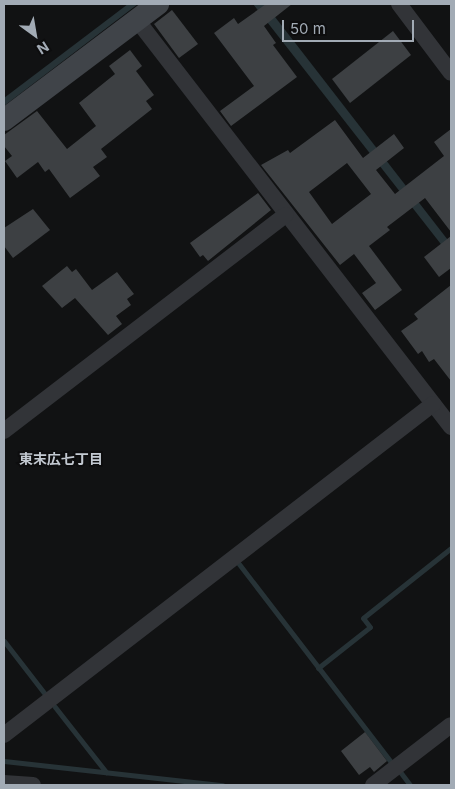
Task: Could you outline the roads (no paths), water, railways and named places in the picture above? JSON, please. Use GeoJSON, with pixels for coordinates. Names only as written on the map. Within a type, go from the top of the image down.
{"type":"FeatureCollection","features":[{"type":"Feature","properties":{"kind":"street"},"geometry":{"type":"LineString","coordinates":[[4,120],[158,4]]}},
{"type":"Feature","properties":{"kind":"street"},"geometry":{"type":"LineString","coordinates":[[399,4],[451,74]]}},
{"type":"Feature","properties":{"kind":"street"},"geometry":{"type":"LineString","coordinates":[[137,20],[451,427]]}},
{"type":"Feature","properties":{"kind":"street"},"geometry":{"type":"LineString","coordinates":[[4,431],[286,215]]}},
{"type":"Feature","properties":{"kind":"street"},"geometry":{"type":"LineString","coordinates":[[4,734],[433,404]]}},
{"type":"Feature","properties":{"kind":"street"},"geometry":{"type":"LineString","coordinates":[[373,785],[451,724]]}},
{"type":"Feature","properties":{"kind":"street"},"geometry":{"type":"LineString","coordinates":[[4,783],[33,785]]}},
{"type":"Feature","properties":{"kind":"waterway"},"geometry":{"type":"LineString","coordinates":[[318,668],[370,627],[363,618],[451,548]]}},
{"type":"Feature","properties":{"kind":"waterway"},"geometry":{"type":"LineString","coordinates":[[239,564],[391,762]]}},
{"type":"Feature","properties":{"kind":"waterway"},"geometry":{"type":"LineString","coordinates":[[4,641],[45,694]]}},
{"type":"Feature","properties":{"kind":"waterway"},"geometry":{"type":"LineString","coordinates":[[55,707],[106,772]]}},
{"type":"Feature","properties":{"kind":"waterway"},"geometry":{"type":"LineString","coordinates":[[4,761],[223,785]]}},
{"type":"Feature","properties":{"kind":"waterway"},"geometry":{"type":"LineString","coordinates":[[401,773],[410,785]]}},
{"type":"Feature","properties":{"kind":"district","name":"東末広七丁目"},"geometry":{"type":"Point","coordinates":[61,459]}}]}
